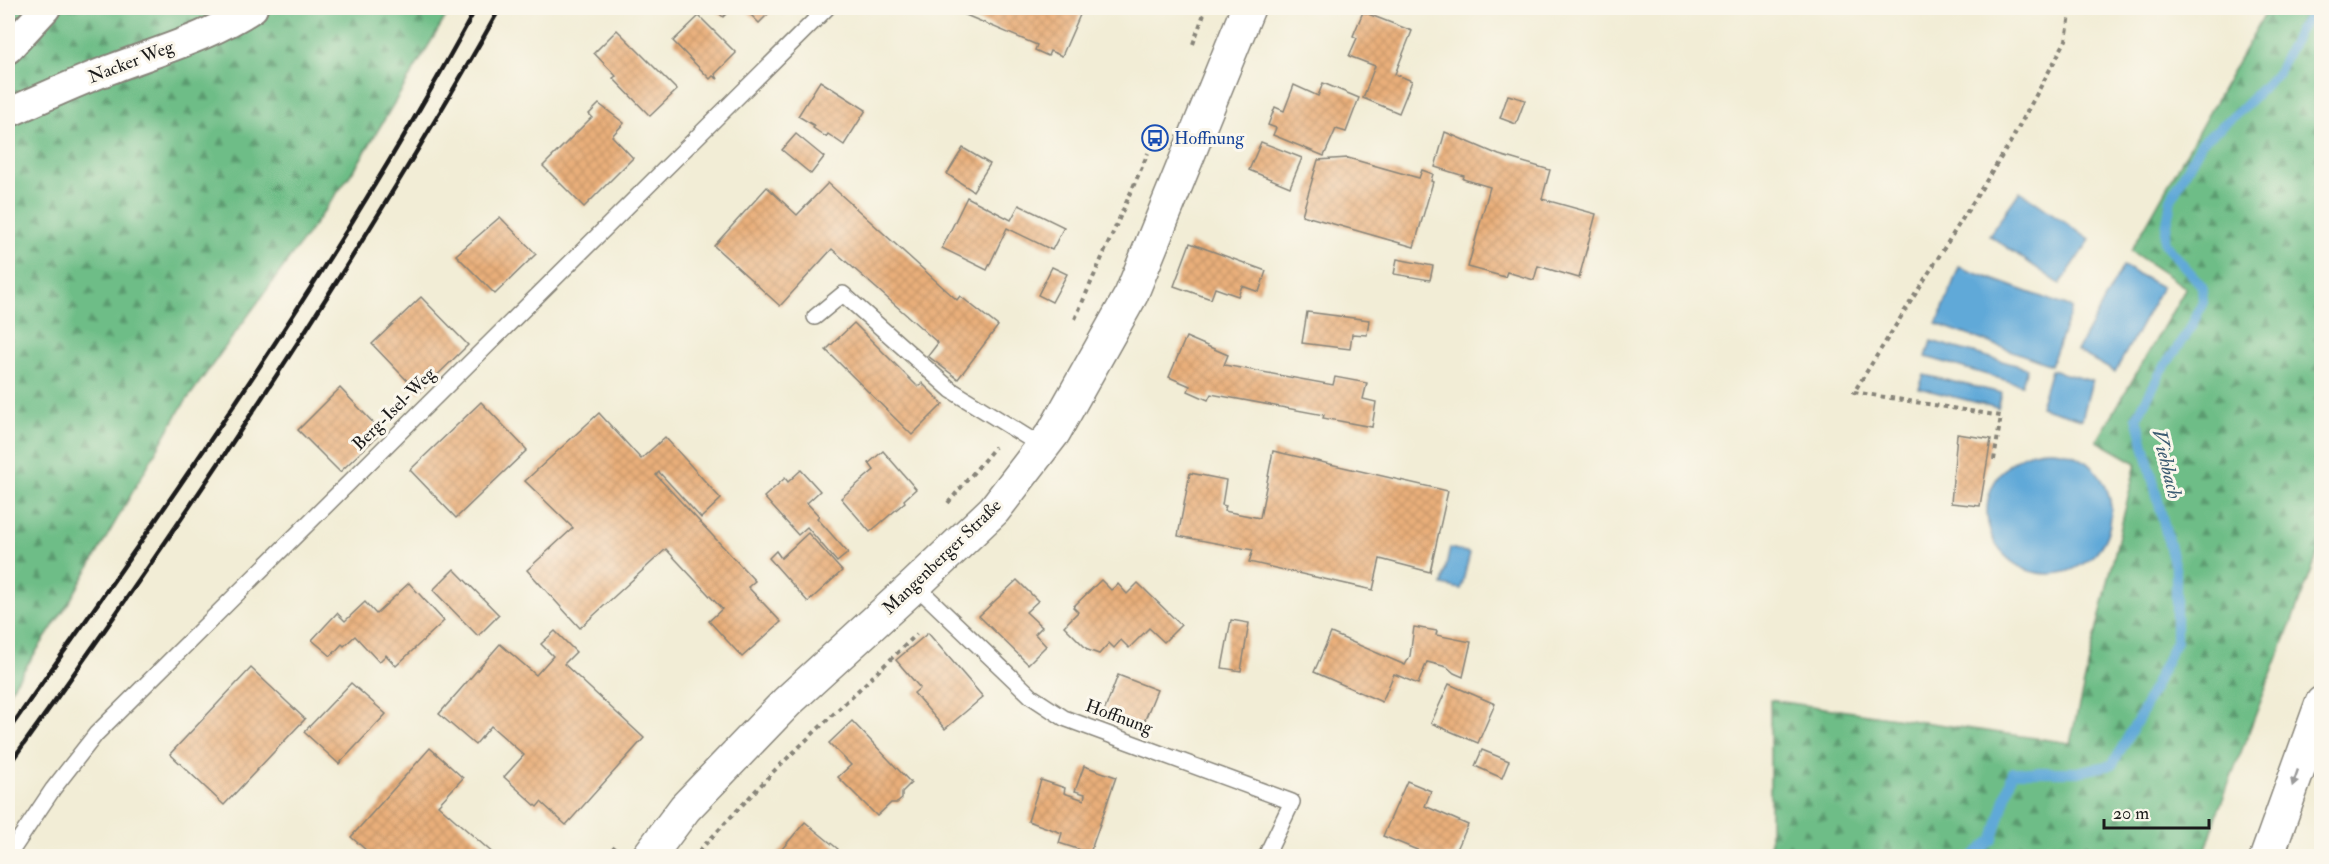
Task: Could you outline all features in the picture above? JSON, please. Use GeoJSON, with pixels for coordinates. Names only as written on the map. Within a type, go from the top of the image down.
{"type":"FeatureCollection","features":[{"type":"Feature","properties":{"kind":"main road","name":"Mangenberger Straße"},"geometry":{"type":"LineString","coordinates":[[649,856],[685,808],[787,702],[994,510],[1054,432],[1131,295],[1248,8]]}},
{"type":"Feature","properties":{"kind":"main road"},"geometry":{"type":"LineString","coordinates":[[2267,856],[2322,703]]}},
{"type":"Feature","properties":{"kind":"street"},"geometry":{"type":"LineString","coordinates":[[8,49],[46,8]]}},
{"type":"Feature","properties":{"kind":"street","name":"Nacker Weg"},"geometry":{"type":"LineString","coordinates":[[8,113],[111,69],[205,33],[253,8]]}},
{"type":"Feature","properties":{"kind":"lane","name":"Berg-Isel-Weg"},"geometry":{"type":"LineString","coordinates":[[8,856],[53,789],[96,734],[827,8]]}},
{"type":"Feature","properties":{"kind":"lane"},"geometry":{"type":"LineString","coordinates":[[815,317],[843,294],[951,390],[1043,447]]}},
{"type":"Feature","properties":{"kind":"lane","name":"Hoffnung"},"geometry":{"type":"LineString","coordinates":[[915,585],[1032,698],[1064,717],[1292,802],[1266,856]]}},
{"type":"Feature","properties":{"kind":"path"},"geometry":{"type":"LineString","coordinates":[[1191,49],[1206,8]]}},
{"type":"Feature","properties":{"kind":"path"},"geometry":{"type":"LineString","coordinates":[[1994,460],[2001,416],[1854,392],[2010,143],[2066,40],[2071,8]]}},
{"type":"Feature","properties":{"kind":"path"},"geometry":{"type":"LineString","coordinates":[[1073,324],[1150,149]]}},
{"type":"Feature","properties":{"kind":"path"},"geometry":{"type":"LineString","coordinates":[[943,509],[1011,426]]}},
{"type":"Feature","properties":{"kind":"path"},"geometry":{"type":"LineString","coordinates":[[607,856],[620,839]]}},
{"type":"Feature","properties":{"kind":"green space"},"geometry":{"type":"Polygon","coordinates":[[[8,8],[451,8],[356,167],[181,408],[71,599],[8,694],[8,8]]]}},
{"type":"Feature","properties":{"kind":"green space"},"geometry":{"type":"Polygon","coordinates":[[[2268,8],[2321,8],[2321,546],[2219,809],[2204,856],[1770,856],[1770,700],[2070,743],[2136,463],[2097,441],[2186,288],[2131,251],[2268,8]]]}},
{"type":"Feature","properties":{"kind":"water"},"geometry":{"type":"Polygon","coordinates":[[[2020,191],[2090,240],[2060,284],[1989,235],[2020,191]]]}},
{"type":"Feature","properties":{"kind":"water"},"geometry":{"type":"Polygon","coordinates":[[[2123,266],[2162,287],[2115,372],[2077,351],[2123,266]]]}},
{"type":"Feature","properties":{"kind":"water"},"geometry":{"type":"Polygon","coordinates":[[[1959,267],[2072,308],[2051,365],[1937,324],[1959,267]]]}},
{"type":"Feature","properties":{"kind":"water"},"geometry":{"type":"Polygon","coordinates":[[[1931,341],[2027,368],[2022,385],[1926,357],[1931,341]]]}},
{"type":"Feature","properties":{"kind":"water"},"geometry":{"type":"Polygon","coordinates":[[[2051,370],[2092,381],[2082,419],[2040,407],[2051,370]]]}},
{"type":"Feature","properties":{"kind":"water"},"geometry":{"type":"Polygon","coordinates":[[[1924,375],[2002,393],[1998,408],[1919,388],[1924,375]]]}},
{"type":"Feature","properties":{"kind":"water"},"geometry":{"type":"Polygon","coordinates":[[[2049,450],[2073,455],[2093,468],[2106,488],[2111,512],[2106,536],[2093,556],[2073,569],[2049,574],[2025,569],[2005,556],[1992,536],[1987,512],[1992,488],[2005,468],[2025,455],[2049,450]]]}},
{"type":"Feature","properties":{"kind":"water"},"geometry":{"type":"Polygon","coordinates":[[[1450,548],[1470,553],[1461,589],[1442,585],[1450,548]]]}},
{"type":"Feature","properties":{"kind":"building"},"geometry":{"type":"Polygon","coordinates":[[[714,8],[732,8],[723,17],[714,8]]]}},
{"type":"Feature","properties":{"kind":"building"},"geometry":{"type":"Polygon","coordinates":[[[744,8],[774,8],[759,23],[744,8]]]}},
{"type":"Feature","properties":{"kind":"building"},"geometry":{"type":"Polygon","coordinates":[[[963,8],[1083,8],[1062,56],[1050,51],[1048,56],[1035,50],[1037,45],[961,13],[963,8]]]}},
{"type":"Feature","properties":{"kind":"building"},"geometry":{"type":"Polygon","coordinates":[[[1363,12],[1412,31],[1395,74],[1412,81],[1399,113],[1363,98],[1375,66],[1349,56],[1357,38],[1353,36],[1363,12]]]}},
{"type":"Feature","properties":{"kind":"building"},"geometry":{"type":"Polygon","coordinates":[[[699,16],[736,53],[715,74],[718,79],[713,76],[710,79],[673,41],[699,16]]]}},
{"type":"Feature","properties":{"kind":"building"},"geometry":{"type":"Polygon","coordinates":[[[617,30],[677,90],[650,116],[613,78],[616,76],[594,53],[617,30]]]}},
{"type":"Feature","properties":{"kind":"building"},"geometry":{"type":"Polygon","coordinates":[[[820,81],[866,110],[844,145],[828,134],[826,137],[813,128],[815,126],[798,116],[820,81]]]}},
{"type":"Feature","properties":{"kind":"building"},"geometry":{"type":"Polygon","coordinates":[[[1323,83],[1359,98],[1346,132],[1336,129],[1324,156],[1273,135],[1276,128],[1268,125],[1275,107],[1284,111],[1294,85],[1318,96],[1323,83]]]}},
{"type":"Feature","properties":{"kind":"building"},"geometry":{"type":"Polygon","coordinates":[[[1508,95],[1525,100],[1516,124],[1500,118],[1508,95]]]}},
{"type":"Feature","properties":{"kind":"building"},"geometry":{"type":"Polygon","coordinates":[[[599,104],[624,123],[612,136],[633,158],[584,207],[543,166],[592,117],[589,114],[599,104]]]}},
{"type":"Feature","properties":{"kind":"building"},"geometry":{"type":"Polygon","coordinates":[[[1445,132],[1499,155],[1550,170],[1542,199],[1596,214],[1579,278],[1538,266],[1534,280],[1507,272],[1505,277],[1468,267],[1490,187],[1435,167],[1445,132]]]}},
{"type":"Feature","properties":{"kind":"building"},"geometry":{"type":"Polygon","coordinates":[[[796,134],[824,157],[811,174],[782,150],[796,134]]]}},
{"type":"Feature","properties":{"kind":"building"},"geometry":{"type":"Polygon","coordinates":[[[1261,142],[1302,158],[1290,187],[1249,170],[1261,142]]]}},
{"type":"Feature","properties":{"kind":"building"},"geometry":{"type":"Polygon","coordinates":[[[963,148],[990,164],[973,191],[947,174],[963,148]]]}},
{"type":"Feature","properties":{"kind":"building"},"geometry":{"type":"Polygon","coordinates":[[[1348,158],[1419,178],[1422,170],[1433,174],[1431,181],[1433,182],[1414,247],[1302,215],[1318,160],[1348,158]]]}},
{"type":"Feature","properties":{"kind":"building"},"geometry":{"type":"Polygon","coordinates":[[[828,183],[957,300],[960,296],[998,326],[958,379],[928,356],[938,343],[832,249],[780,306],[714,246],[767,187],[797,215],[828,183]]]}},
{"type":"Feature","properties":{"kind":"building"},"geometry":{"type":"Polygon","coordinates":[[[967,197],[1011,220],[1019,205],[1064,227],[1052,250],[1007,228],[987,270],[942,248],[967,197]]]}},
{"type":"Feature","properties":{"kind":"building"},"geometry":{"type":"Polygon","coordinates":[[[500,217],[536,254],[495,294],[456,255],[500,217]]]}},
{"type":"Feature","properties":{"kind":"building"},"geometry":{"type":"Polygon","coordinates":[[[1190,243],[1266,271],[1259,292],[1242,286],[1238,296],[1215,288],[1211,299],[1174,286],[1190,243]]]}},
{"type":"Feature","properties":{"kind":"building"},"geometry":{"type":"Polygon","coordinates":[[[1397,259],[1433,266],[1430,280],[1394,274],[1397,259]]]}},
{"type":"Feature","properties":{"kind":"building"},"geometry":{"type":"Polygon","coordinates":[[[1052,267],[1067,274],[1052,302],[1038,295],[1052,267]]]}},
{"type":"Feature","properties":{"kind":"building"},"geometry":{"type":"Polygon","coordinates":[[[421,297],[468,345],[419,393],[372,344],[421,297]]]}},
{"type":"Feature","properties":{"kind":"building"},"geometry":{"type":"Polygon","coordinates":[[[1307,312],[1369,320],[1367,335],[1352,334],[1350,349],[1302,343],[1307,312]]]}},
{"type":"Feature","properties":{"kind":"building"},"geometry":{"type":"Polygon","coordinates":[[[854,323],[918,387],[922,383],[943,404],[912,435],[826,350],[854,323]]]}},
{"type":"Feature","properties":{"kind":"building"},"geometry":{"type":"Polygon","coordinates":[[[1186,337],[1228,355],[1224,365],[1333,385],[1335,377],[1367,383],[1363,399],[1376,402],[1372,427],[1323,418],[1324,415],[1211,394],[1208,400],[1188,391],[1190,386],[1169,377],[1186,337]]]}},
{"type":"Feature","properties":{"kind":"building"},"geometry":{"type":"Polygon","coordinates":[[[340,388],[382,432],[340,472],[298,430],[340,388]]]}},
{"type":"Feature","properties":{"kind":"building"},"geometry":{"type":"Polygon","coordinates":[[[481,402],[527,450],[456,518],[410,470],[481,402]]]}},
{"type":"Feature","properties":{"kind":"building"},"geometry":{"type":"Polygon","coordinates":[[[599,413],[641,459],[665,437],[721,499],[701,518],[659,472],[656,475],[755,581],[748,587],[781,622],[742,657],[709,621],[722,609],[666,549],[580,628],[527,570],[573,528],[525,481],[599,413]]]}},
{"type":"Feature","properties":{"kind":"building"},"geometry":{"type":"Polygon","coordinates":[[[1957,434],[1991,439],[1980,506],[1951,503],[1957,434]]]}},
{"type":"Feature","properties":{"kind":"building"},"geometry":{"type":"Polygon","coordinates":[[[883,451],[916,489],[904,500],[905,502],[870,532],[841,498],[874,470],[869,463],[883,451]]]}},
{"type":"Feature","properties":{"kind":"building"},"geometry":{"type":"Polygon","coordinates":[[[1273,451],[1448,491],[1430,572],[1380,559],[1373,590],[1249,562],[1253,550],[1178,536],[1190,473],[1226,480],[1222,505],[1226,506],[1224,511],[1260,518],[1273,451]]]}},
{"type":"Feature","properties":{"kind":"building"},"geometry":{"type":"Polygon","coordinates":[[[801,470],[820,491],[807,503],[848,553],[837,562],[807,527],[798,535],[764,497],[785,478],[788,482],[801,470]]]}},
{"type":"Feature","properties":{"kind":"building"},"geometry":{"type":"Polygon","coordinates":[[[808,533],[842,571],[808,602],[769,558],[776,551],[781,558],[808,533]]]}},
{"type":"Feature","properties":{"kind":"building"},"geometry":{"type":"Polygon","coordinates":[[[454,569],[499,615],[478,636],[433,590],[454,569]]]}},
{"type":"Feature","properties":{"kind":"building"},"geometry":{"type":"Polygon","coordinates":[[[1017,580],[1038,601],[1026,612],[1042,627],[1035,634],[1046,646],[1028,664],[979,616],[1017,580]]]}},
{"type":"Feature","properties":{"kind":"building"},"geometry":{"type":"Polygon","coordinates":[[[1101,580],[1111,590],[1118,584],[1127,594],[1138,583],[1181,625],[1164,642],[1149,628],[1129,648],[1121,640],[1114,648],[1109,643],[1099,654],[1088,650],[1064,626],[1078,612],[1073,607],[1101,580]]]}},
{"type":"Feature","properties":{"kind":"building"},"geometry":{"type":"Polygon","coordinates":[[[409,583],[444,621],[396,666],[386,655],[379,662],[355,636],[344,646],[342,644],[331,656],[312,640],[337,613],[345,621],[365,602],[376,614],[409,583]]]}},
{"type":"Feature","properties":{"kind":"building"},"geometry":{"type":"Polygon","coordinates":[[[1231,620],[1249,623],[1241,671],[1222,668],[1231,620]]]}},
{"type":"Feature","properties":{"kind":"building"},"geometry":{"type":"Polygon","coordinates":[[[1414,627],[1437,631],[1436,635],[1471,642],[1463,677],[1447,667],[1427,662],[1418,684],[1394,674],[1382,702],[1314,672],[1331,633],[1405,665],[1410,656],[1414,627]]]}},
{"type":"Feature","properties":{"kind":"building"},"geometry":{"type":"Polygon","coordinates":[[[555,631],[576,652],[564,664],[644,738],[566,825],[541,802],[537,807],[504,777],[524,755],[491,726],[475,745],[439,714],[500,644],[536,675],[553,656],[541,644],[555,631]]]}},
{"type":"Feature","properties":{"kind":"building"},"geometry":{"type":"Polygon","coordinates":[[[928,633],[983,697],[945,729],[914,693],[920,688],[896,660],[928,633]]]}},
{"type":"Feature","properties":{"kind":"building"},"geometry":{"type":"Polygon","coordinates":[[[251,668],[305,719],[224,805],[170,754],[251,668]]]}},
{"type":"Feature","properties":{"kind":"building"},"geometry":{"type":"Polygon","coordinates":[[[1118,675],[1157,690],[1142,727],[1104,712],[1118,675]]]}},
{"type":"Feature","properties":{"kind":"building"},"geometry":{"type":"Polygon","coordinates":[[[351,683],[386,714],[339,764],[304,732],[351,683]]]}},
{"type":"Feature","properties":{"kind":"building"},"geometry":{"type":"Polygon","coordinates":[[[1449,684],[1495,704],[1478,743],[1431,723],[1449,684]]]}},
{"type":"Feature","properties":{"kind":"building"},"geometry":{"type":"Polygon","coordinates":[[[852,721],[911,783],[902,792],[902,799],[897,803],[891,803],[877,816],[838,777],[851,765],[829,743],[852,721]]]}},
{"type":"Feature","properties":{"kind":"building"},"geometry":{"type":"Polygon","coordinates":[[[430,748],[463,778],[438,805],[496,856],[373,856],[351,837],[430,748]]]}},
{"type":"Feature","properties":{"kind":"building"},"geometry":{"type":"Polygon","coordinates":[[[1482,750],[1509,761],[1502,778],[1475,766],[1482,750]]]}},
{"type":"Feature","properties":{"kind":"building"},"geometry":{"type":"Polygon","coordinates":[[[1084,766],[1116,777],[1090,853],[1059,843],[1062,833],[1028,821],[1041,780],[1065,788],[1064,793],[1084,800],[1085,794],[1075,791],[1084,766]]]}},
{"type":"Feature","properties":{"kind":"building"},"geometry":{"type":"Polygon","coordinates":[[[1407,781],[1431,791],[1425,806],[1468,825],[1454,856],[1432,856],[1383,836],[1407,781]]]}},
{"type":"Feature","properties":{"kind":"building"},"geometry":{"type":"Polygon","coordinates":[[[805,822],[838,849],[832,856],[776,856],[805,822]]]}},
{"type":"Feature","properties":{"kind":"waterway","name":"Viehbach"},"geometry":{"type":"LineString","coordinates":[[1973,856],[1993,839],[2013,772],[2077,772],[2112,765],[2140,716],[2176,641],[2176,572],[2137,417],[2162,370],[2189,331],[2203,302],[2202,286],[2164,243],[2171,199],[2202,142],[2240,111],[2278,72],[2299,30],[2318,8]]}},
{"type":"Feature","properties":{"kind":"railway"},"geometry":{"type":"LineString","coordinates":[[8,731],[193,466],[312,286],[424,102],[476,8]]}},
{"type":"Feature","properties":{"kind":"railway"},"geometry":{"type":"LineString","coordinates":[[8,766],[139,581],[265,394],[386,203],[500,8]]}},
{"type":"Feature","properties":{"kind":"place","name":"Hoffnung"},"geometry":{"type":"Point","coordinates":[1155,138]}}]}
